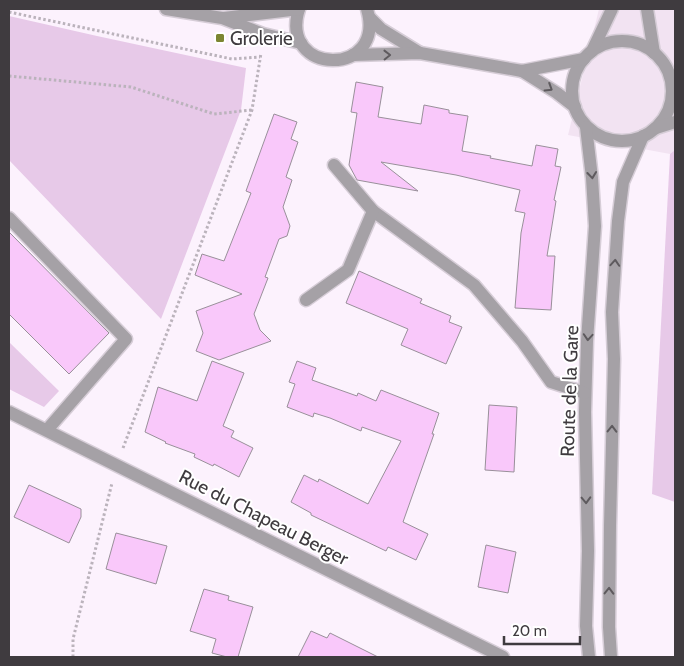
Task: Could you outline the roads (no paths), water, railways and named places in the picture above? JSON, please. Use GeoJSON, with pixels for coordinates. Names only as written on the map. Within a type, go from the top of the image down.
{"type":"FeatureCollection","features":[{"type":"Feature","properties":{"kind":"street"},"geometry":{"type":"LineString","coordinates":[[166,9],[222,18],[263,34],[301,43]]}},
{"type":"Feature","properties":{"kind":"street"},"geometry":{"type":"LineString","coordinates":[[222,18],[299,9],[296,26],[301,43],[311,54],[324,60],[339,61],[353,55],[367,40],[370,29],[368,14]]}},
{"type":"Feature","properties":{"kind":"street"},"geometry":{"type":"LineString","coordinates":[[522,71],[588,55],[612,9]]}},
{"type":"Feature","properties":{"kind":"street"},"geometry":{"type":"LineString","coordinates":[[647,9],[658,57],[668,71],[672,83],[669,107],[664,118],[656,128]]}},
{"type":"Feature","properties":{"kind":"street"},"geometry":{"type":"LineString","coordinates":[[368,14],[381,28],[420,53]]}},
{"type":"Feature","properties":{"kind":"street"},"geometry":{"type":"LineString","coordinates":[[675,66],[658,57],[645,46],[634,42],[623,41],[601,45],[588,55],[577,68],[572,93],[575,107],[586,126],[604,137],[628,140],[644,136],[656,128],[675,122]]}},
{"type":"Feature","properties":{"kind":"street"},"geometry":{"type":"LineString","coordinates":[[353,55],[420,53],[522,71],[575,107]]}},
{"type":"Feature","properties":{"kind":"street","name":"Route de la Gare"},"geometry":{"type":"LineString","coordinates":[[586,126],[595,226],[585,392],[585,492],[588,551],[586,626],[588,657]]}},
{"type":"Feature","properties":{"kind":"street"},"geometry":{"type":"LineString","coordinates":[[611,657],[609,627],[614,359],[612,312],[617,230],[624,182],[644,136]]}},
{"type":"Feature","properties":{"kind":"street"},"geometry":{"type":"LineString","coordinates":[[334,165],[373,212],[474,285],[522,341],[551,382],[585,392]]}},
{"type":"Feature","properties":{"kind":"street"},"geometry":{"type":"LineString","coordinates":[[306,300],[348,270],[373,212]]}},
{"type":"Feature","properties":{"kind":"street"},"geometry":{"type":"LineString","coordinates":[[9,218],[126,339],[47,430]]}},
{"type":"Feature","properties":{"kind":"street","name":"Rue du Chapeau Berger"},"geometry":{"type":"LineString","coordinates":[[9,412],[502,657]]}},
{"type":"Feature","properties":{"kind":"place","name":"Grolerie"},"geometry":{"type":"Point","coordinates":[220,38]}}]}
